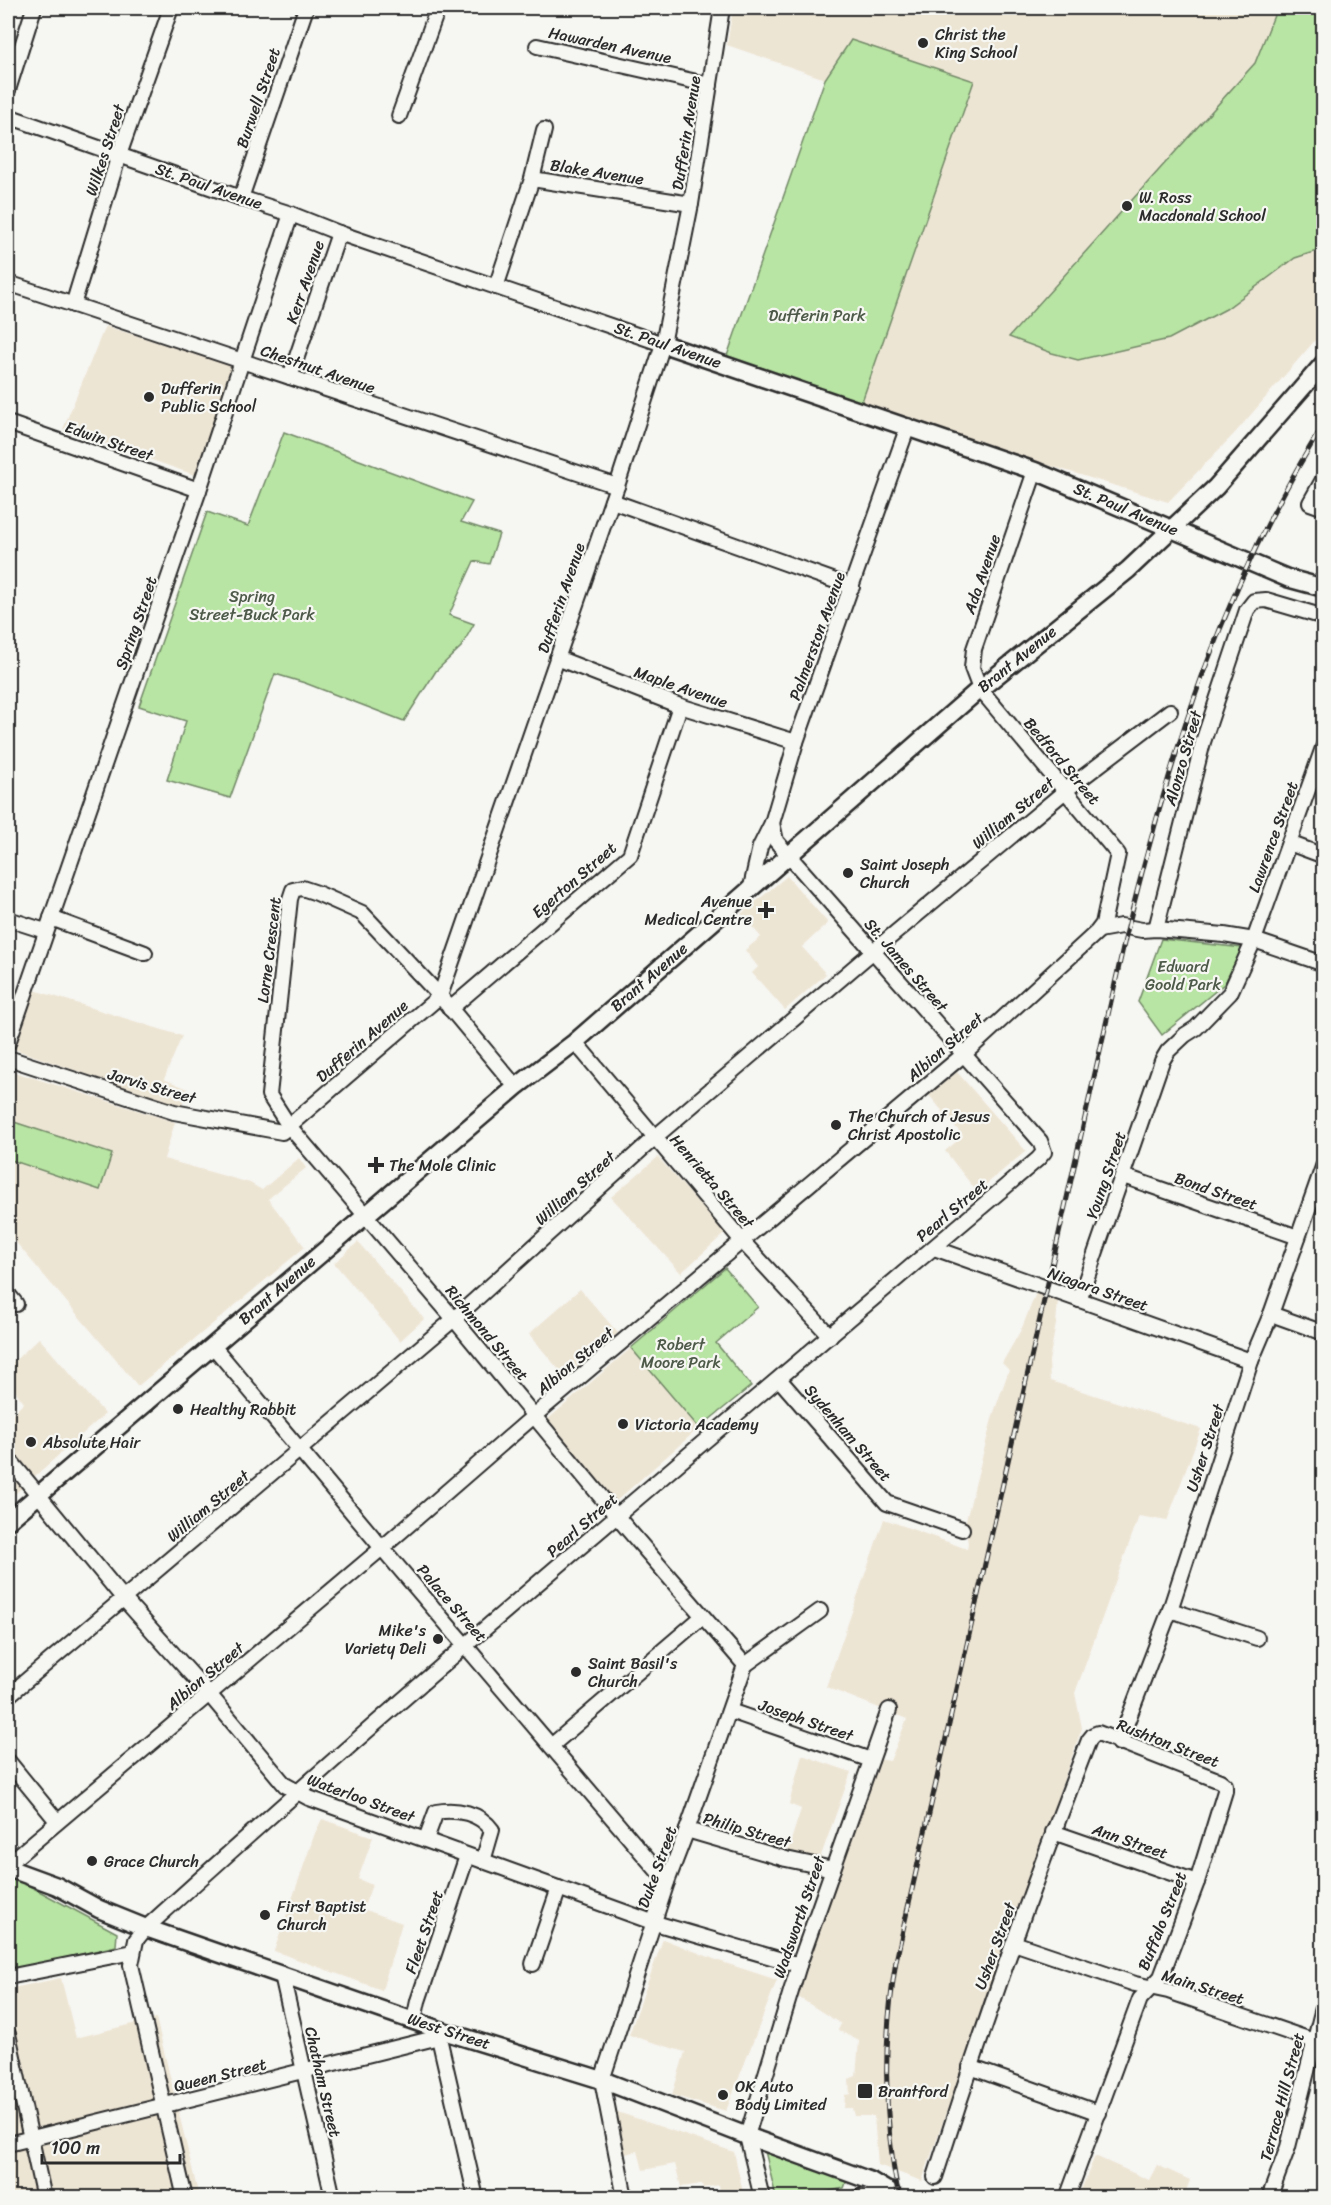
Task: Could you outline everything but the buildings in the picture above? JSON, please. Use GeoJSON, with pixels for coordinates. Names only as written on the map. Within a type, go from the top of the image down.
{"type":"FeatureCollection","features":[{"type":"Feature","properties":{"kind":"main road","name":"St. Paul Avenue"},"geometry":{"type":"LineString","coordinates":[[663,344],[1035,471],[1287,578],[1323,588]]}},
{"type":"Feature","properties":{"kind":"main road","name":"Brant Avenue"},"geometry":{"type":"LineString","coordinates":[[8,1521],[364,1215],[516,1087],[575,1042],[751,886],[980,689],[1128,570],[1216,487],[1323,363]]}},
{"type":"Feature","properties":{"kind":"main road","name":"West Street"},"geometry":{"type":"LineString","coordinates":[[8,1866],[57,1886],[99,1910],[146,1928],[414,2020],[438,2033],[602,2080],[871,2181],[890,2192],[861,2198]]}},
{"type":"Feature","properties":{"kind":"street"},"geometry":{"type":"LineString","coordinates":[[8,90],[34,8]]}},
{"type":"Feature","properties":{"kind":"street","name":"Wilkes Street"},"geometry":{"type":"LineString","coordinates":[[73,305],[119,154],[171,8]]}},
{"type":"Feature","properties":{"kind":"street","name":"Burwell Street"},"geometry":{"type":"LineString","coordinates":[[241,198],[306,8]]}},
{"type":"Feature","properties":{"kind":"street"},"geometry":{"type":"LineString","coordinates":[[399,116],[438,8]]}},
{"type":"Feature","properties":{"kind":"street","name":"Dufferin Avenue"},"geometry":{"type":"LineString","coordinates":[[289,1126],[440,996],[612,501],[663,344],[692,204],[722,8]]}},
{"type":"Feature","properties":{"kind":"street","name":"Hawarden Avenue"},"geometry":{"type":"LineString","coordinates":[[537,46],[710,84]]}},
{"type":"Feature","properties":{"kind":"street","name":"St. Paul Avenue"},"geometry":{"type":"LineString","coordinates":[[8,116],[663,344]]}},
{"type":"Feature","properties":{"kind":"street","name":"Blake Avenue"},"geometry":{"type":"LineString","coordinates":[[496,286],[532,179],[544,130]]}},
{"type":"Feature","properties":{"kind":"street","name":"Blake Avenue"},"geometry":{"type":"LineString","coordinates":[[532,179],[692,204]]}},
{"type":"Feature","properties":{"kind":"street","name":"Spring Street"},"geometry":{"type":"LineString","coordinates":[[8,1043],[199,490],[291,214]]}},
{"type":"Feature","properties":{"kind":"street","name":"Kerr Avenue"},"geometry":{"type":"LineString","coordinates":[[290,376],[339,233]]}},
{"type":"Feature","properties":{"kind":"street","name":"Chestnut Avenue"},"geometry":{"type":"LineString","coordinates":[[8,283],[617,486]]}},
{"type":"Feature","properties":{"kind":"street","name":"Edwin Street"},"geometry":{"type":"LineString","coordinates":[[8,423],[199,490]]}},
{"type":"Feature","properties":{"kind":"street","name":"Palmerston Avenue"},"geometry":{"type":"LineString","coordinates":[[751,886],[760,847],[772,823],[796,742],[908,426]]}},
{"type":"Feature","properties":{"kind":"street","name":"Ada Avenue"},"geometry":{"type":"LineString","coordinates":[[980,689],[972,668],[974,649],[1035,471]]}},
{"type":"Feature","properties":{"kind":"street"},"geometry":{"type":"LineString","coordinates":[[1323,478],[1310,503],[1323,508]]}},
{"type":"Feature","properties":{"kind":"street"},"geometry":{"type":"LineString","coordinates":[[612,501],[852,587]]}},
{"type":"Feature","properties":{"kind":"street","name":"Alonzo Street"},"geometry":{"type":"LineString","coordinates":[[1156,929],[1203,742],[1247,610],[1254,601],[1266,600],[1323,617]]}},
{"type":"Feature","properties":{"kind":"street","name":"Maple Avenue"},"geometry":{"type":"LineString","coordinates":[[557,658],[680,706],[796,742]]}},
{"type":"Feature","properties":{"kind":"street","name":"Bedford Street"},"geometry":{"type":"LineString","coordinates":[[980,689],[1068,789],[1118,854]]}},
{"type":"Feature","properties":{"kind":"street","name":"Egerton Street"},"geometry":{"type":"LineString","coordinates":[[450,1009],[630,855],[680,706]]}},
{"type":"Feature","properties":{"kind":"street","name":"William Street"},"geometry":{"type":"LineString","coordinates":[[8,1696],[454,1319],[654,1138],[872,952],[1068,789],[1170,711]]}},
{"type":"Feature","properties":{"kind":"street","name":"Lawrence Street"},"geometry":{"type":"LineString","coordinates":[[1254,940],[1323,745]]}},
{"type":"Feature","properties":{"kind":"street"},"geometry":{"type":"LineString","coordinates":[[772,823],[776,841],[788,855]]}},
{"type":"Feature","properties":{"kind":"street"},"geometry":{"type":"LineString","coordinates":[[1288,843],[1323,856]]}},
{"type":"Feature","properties":{"kind":"street","name":"Albion Street"},"geometry":{"type":"LineString","coordinates":[[8,1866],[57,1821],[382,1548],[535,1415],[963,1055],[1099,930],[1103,924],[1118,854]]}},
{"type":"Feature","properties":{"kind":"street","name":"St. James Street"},"geometry":{"type":"LineString","coordinates":[[788,855],[1040,1141],[1044,1152]]}},
{"type":"Feature","properties":{"kind":"street","name":"Lorne Crescent"},"geometry":{"type":"LineString","coordinates":[[364,1215],[289,1126],[269,1095],[290,899],[293,890],[302,888],[317,892],[362,913],[440,996],[516,1087]]}},
{"type":"Feature","properties":{"kind":"street"},"geometry":{"type":"LineString","coordinates":[[1106,910],[1122,919],[1143,923],[1156,929]]}},
{"type":"Feature","properties":{"kind":"street"},"geometry":{"type":"LineString","coordinates":[[51,918],[145,953]]}},
{"type":"Feature","properties":{"kind":"street"},"geometry":{"type":"LineString","coordinates":[[8,920],[45,932]]}},
{"type":"Feature","properties":{"kind":"street"},"geometry":{"type":"LineString","coordinates":[[1099,930],[1121,926],[1142,930],[1224,934],[1254,940],[1323,964]]}},
{"type":"Feature","properties":{"kind":"street","name":"Young Street"},"geometry":{"type":"LineString","coordinates":[[1079,1300],[1162,1061],[1168,1051],[1196,1028],[1230,993],[1254,940]]}},
{"type":"Feature","properties":{"kind":"street","name":"Henrietta Street"},"geometry":{"type":"LineString","coordinates":[[575,1042],[743,1242],[830,1336]]}},
{"type":"Feature","properties":{"kind":"street","name":"Jarvis Street"},"geometry":{"type":"LineString","coordinates":[[8,1058],[174,1112],[282,1132],[289,1126]]}},
{"type":"Feature","properties":{"kind":"street","name":"Pearl Street"},"geometry":{"type":"LineString","coordinates":[[133,1952],[136,1940],[146,1928],[297,1792],[1044,1152]]}},
{"type":"Feature","properties":{"kind":"street","name":"Usher Street"},"geometry":{"type":"LineString","coordinates":[[1119,1743],[1170,1610],[1251,1361],[1271,1314],[1323,1164]]}},
{"type":"Feature","properties":{"kind":"street","name":"Bond Street"},"geometry":{"type":"LineString","coordinates":[[1123,1176],[1298,1237]]}},
{"type":"Feature","properties":{"kind":"street","name":"Richmond Street"},"geometry":{"type":"LineString","coordinates":[[364,1215],[535,1415],[702,1617],[745,1665]]}},
{"type":"Feature","properties":{"kind":"street","name":"Niagara Street"},"geometry":{"type":"LineString","coordinates":[[934,1248],[1251,1361]]}},
{"type":"Feature","properties":{"kind":"street"},"geometry":{"type":"LineString","coordinates":[[1271,1314],[1323,1333]]}},
{"type":"Feature","properties":{"kind":"street","name":"Palace Street"},"geometry":{"type":"LineString","coordinates":[[213,1346],[382,1548],[667,1881]]}},
{"type":"Feature","properties":{"kind":"street","name":"Sydenham Street"},"geometry":{"type":"LineString","coordinates":[[779,1379],[887,1503],[962,1530]]}},
{"type":"Feature","properties":{"kind":"street","name":"Waterloo Street"},"geometry":{"type":"LineString","coordinates":[[8,1458],[124,1599],[209,1694],[285,1785],[309,1798],[655,1923],[799,1965]]}},
{"type":"Feature","properties":{"kind":"street"},"geometry":{"type":"LineString","coordinates":[[1170,1610],[1257,1638]]}},
{"type":"Feature","properties":{"kind":"street"},"geometry":{"type":"LineString","coordinates":[[745,1665],[820,1611]]}},
{"type":"Feature","properties":{"kind":"street"},"geometry":{"type":"LineString","coordinates":[[551,1746],[702,1617]]}},
{"type":"Feature","properties":{"kind":"street","name":"Duke Street"},"geometry":{"type":"LineString","coordinates":[[602,2080],[667,1881],[745,1665]]}},
{"type":"Feature","properties":{"kind":"street","name":"Wadsworth Street"},"geometry":{"type":"LineString","coordinates":[[747,2136],[799,1965],[889,1710]]}},
{"type":"Feature","properties":{"kind":"street","name":"Joseph Street"},"geometry":{"type":"LineString","coordinates":[[730,1711],[871,1760]]}},
{"type":"Feature","properties":{"kind":"street","name":"Usher Street"},"geometry":{"type":"LineString","coordinates":[[934,2176],[1053,1832],[1089,1740],[1098,1733]]}},
{"type":"Feature","properties":{"kind":"street","name":"Rushton Street"},"geometry":{"type":"LineString","coordinates":[[1098,1733],[1220,1781],[1225,1785]]}},
{"type":"Feature","properties":{"kind":"street"},"geometry":{"type":"LineString","coordinates":[[8,1761],[57,1821]]}},
{"type":"Feature","properties":{"kind":"street","name":"Buffalo Street"},"geometry":{"type":"LineString","coordinates":[[1067,2198],[1140,1999],[1161,1977],[1197,1882],[1225,1785]]}},
{"type":"Feature","properties":{"kind":"street"},"geometry":{"type":"LineString","coordinates":[[426,1839],[436,1812],[453,1809],[485,1820],[492,1830],[483,1861]]}},
{"type":"Feature","properties":{"kind":"street","name":"Philip Street"},"geometry":{"type":"LineString","coordinates":[[687,1830],[786,1859],[833,1869]]}},
{"type":"Feature","properties":{"kind":"street","name":"Ann Street"},"geometry":{"type":"LineString","coordinates":[[1053,1832],[1197,1882]]}},
{"type":"Feature","properties":{"kind":"street","name":"Fleet Street"},"geometry":{"type":"LineString","coordinates":[[414,2020],[418,2001],[467,1856]]}},
{"type":"Feature","properties":{"kind":"street"},"geometry":{"type":"LineString","coordinates":[[533,1964],[559,1888]]}},
{"type":"Feature","properties":{"kind":"street","name":"Main Street"},"geometry":{"type":"LineString","coordinates":[[1014,1943],[1150,1988],[1168,1991],[1314,2041]]}},
{"type":"Feature","properties":{"kind":"street"},"geometry":{"type":"LineString","coordinates":[[8,1977],[133,1952],[131,1965],[184,2198]]}},
{"type":"Feature","properties":{"kind":"street","name":"Chatham Street"},"geometry":{"type":"LineString","coordinates":[[282,1975],[333,2198]]}},
{"type":"Feature","properties":{"kind":"street","name":"Terrace Hill Street"},"geometry":{"type":"LineString","coordinates":[[1269,2198],[1288,2148],[1323,2004]]}},
{"type":"Feature","properties":{"kind":"street"},"geometry":{"type":"LineString","coordinates":[[438,2033],[476,2198]]}},
{"type":"Feature","properties":{"kind":"street","name":"Queen Street"},"geometry":{"type":"LineString","coordinates":[[8,2144],[304,2071],[438,2033]]}},
{"type":"Feature","properties":{"kind":"street"},"geometry":{"type":"LineString","coordinates":[[8,2034],[44,2198]]}},
{"type":"Feature","properties":{"kind":"street"},"geometry":{"type":"LineString","coordinates":[[970,2067],[1099,2113]]}},
{"type":"Feature","properties":{"kind":"street"},"geometry":{"type":"LineString","coordinates":[[602,2080],[625,2198]]}},
{"type":"Feature","properties":{"kind":"street"},"geometry":{"type":"LineString","coordinates":[[747,2136],[762,2198]]}},
{"type":"Feature","properties":{"kind":"shaded area","name":"W. Ross Macdonald School"},"geometry":{"type":"Polygon","coordinates":[[[733,8],[755,8],[773,13],[778,8],[1323,8],[1323,331],[1235,433],[1168,502],[860,407],[851,40],[825,79],[727,45],[733,8]]]}},
{"type":"Feature","properties":{"kind":"shaded area","name":"Dufferin Public School"},"geometry":{"type":"Polygon","coordinates":[[[105,326],[233,365],[195,475],[63,429],[105,326]]]}},
{"type":"Feature","properties":{"kind":"shaded area"},"geometry":{"type":"Polygon","coordinates":[[[787,876],[828,923],[802,947],[826,974],[785,1010],[752,973],[758,967],[745,950],[761,937],[741,914],[787,876]]]}},
{"type":"Feature","properties":{"kind":"shaded area"},"geometry":{"type":"Polygon","coordinates":[[[31,989],[182,1036],[164,1079],[188,1089],[181,1107],[11,1048],[31,989]]]}},
{"type":"Feature","properties":{"kind":"shaded area"},"geometry":{"type":"Polygon","coordinates":[[[8,1070],[175,1122],[164,1159],[250,1183],[262,1190],[299,1158],[306,1168],[268,1199],[305,1247],[138,1386],[8,1233],[8,1214],[10,1212],[8,1209],[8,1070]]]}},
{"type":"Feature","properties":{"kind":"shaded area"},"geometry":{"type":"Polygon","coordinates":[[[957,1072],[1026,1151],[977,1192],[945,1151],[963,1136],[929,1095],[957,1072]]]}},
{"type":"Feature","properties":{"kind":"shaded area"},"geometry":{"type":"Polygon","coordinates":[[[658,1157],[725,1233],[681,1273],[611,1197],[658,1157]]]}},
{"type":"Feature","properties":{"kind":"shaded area"},"geometry":{"type":"Polygon","coordinates":[[[358,1242],[424,1319],[400,1341],[334,1263],[358,1242]]]}},
{"type":"Feature","properties":{"kind":"shaded area"},"geometry":{"type":"Polygon","coordinates":[[[580,1289],[618,1333],[565,1377],[529,1334],[580,1289]]]}},
{"type":"Feature","properties":{"kind":"shaded area"},"geometry":{"type":"Polygon","coordinates":[[[1036,1293],[1058,1301],[1049,1361],[1050,1381],[1201,1429],[1167,1521],[1139,1516],[1075,1693],[1082,1728],[922,2181],[878,2165],[874,2116],[854,2116],[852,2108],[844,2108],[845,2095],[850,2094],[849,2079],[856,2076],[859,2041],[838,2030],[841,2024],[795,1995],[878,1759],[890,1761],[907,1719],[826,1687],[884,1519],[967,1549],[965,1524],[993,1415],[1009,1370],[1002,1363],[1021,1330],[1036,1293]]]}},
{"type":"Feature","properties":{"kind":"shaded area"},"geometry":{"type":"Polygon","coordinates":[[[39,1338],[105,1414],[8,1500],[8,1418],[24,1403],[8,1381],[8,1367],[39,1338]]]}},
{"type":"Feature","properties":{"kind":"shaded area","name":"Victoria Academy"},"geometry":{"type":"Polygon","coordinates":[[[631,1348],[699,1428],[615,1502],[547,1420],[631,1348]]]}},
{"type":"Feature","properties":{"kind":"shaded area"},"geometry":{"type":"Polygon","coordinates":[[[802,1755],[851,1772],[818,1864],[787,1853],[801,1809],[789,1804],[802,1755]]]}},
{"type":"Feature","properties":{"kind":"shaded area"},"geometry":{"type":"Polygon","coordinates":[[[322,1819],[373,1837],[358,1879],[372,1885],[363,1909],[402,1923],[382,1990],[274,1951],[322,1819]]]}},
{"type":"Feature","properties":{"kind":"shaded area"},"geometry":{"type":"Polygon","coordinates":[[[663,1939],[777,1980],[726,2111],[672,2095],[685,2052],[629,2035],[663,1939]]]}},
{"type":"Feature","properties":{"kind":"shaded area"},"geometry":{"type":"Polygon","coordinates":[[[61,1978],[76,2038],[156,2018],[199,2197],[8,2197],[8,1989],[61,1978]]]}},
{"type":"Feature","properties":{"kind":"shaded area"},"geometry":{"type":"Polygon","coordinates":[[[606,2108],[734,2152],[744,2197],[721,2197],[719,2185],[703,2188],[702,2184],[681,2187],[675,2164],[643,2170],[638,2151],[617,2156],[606,2108]]]}},
{"type":"Feature","properties":{"kind":"shaded area"},"geometry":{"type":"Polygon","coordinates":[[[1095,2156],[1149,2180],[1157,2165],[1190,2180],[1184,2197],[1078,2197],[1095,2156]]]}},
{"type":"Feature","properties":{"kind":"green space"},"geometry":{"type":"Polygon","coordinates":[[[1277,8],[1323,8],[1323,249],[1295,258],[1226,309],[1169,339],[1078,360],[1009,337],[1255,63],[1277,8]]]}},
{"type":"Feature","properties":{"kind":"green space","name":"Dufferin Park"},"geometry":{"type":"Polygon","coordinates":[[[851,40],[974,81],[860,407],[727,356],[825,79],[851,40]]]}},
{"type":"Feature","properties":{"kind":"green space","name":"Spring Street-Buck Park"},"geometry":{"type":"Polygon","coordinates":[[[284,432],[472,502],[461,522],[499,534],[489,564],[474,561],[449,615],[474,624],[461,647],[436,671],[404,721],[305,683],[275,674],[230,798],[167,780],[186,721],[139,706],[207,512],[248,526],[284,432]]]}},
{"type":"Feature","properties":{"kind":"green space","name":"Edward Goold Park"},"geometry":{"type":"Polygon","coordinates":[[[1161,939],[1243,948],[1224,984],[1162,1035],[1138,1002],[1161,939]]]}},
{"type":"Feature","properties":{"kind":"green space"},"geometry":{"type":"Polygon","coordinates":[[[14,1122],[112,1154],[100,1190],[8,1159],[8,1142],[14,1122]]]}},
{"type":"Feature","properties":{"kind":"green space","name":"Robert Moore Park"},"geometry":{"type":"Polygon","coordinates":[[[725,1268],[758,1307],[716,1343],[751,1386],[699,1428],[631,1348],[725,1268]]]}},
{"type":"Feature","properties":{"kind":"green space"},"geometry":{"type":"Polygon","coordinates":[[[13,1877],[117,1933],[116,1946],[9,1971],[8,1883],[13,1877]]]}},
{"type":"Feature","properties":{"kind":"green space"},"geometry":{"type":"Polygon","coordinates":[[[765,2151],[847,2180],[844,2188],[803,2197],[776,2197],[765,2151]]]}},
{"type":"Feature","properties":{"kind":"tunnel"},"geometry":{"type":"LineString","coordinates":[[891,2193],[905,2198]]}},
{"type":"Feature","properties":{"kind":"railway"},"geometry":{"type":"LineString","coordinates":[[899,2198],[890,2139],[887,2080],[889,2020],[896,1961],[1125,939],[1161,803],[1203,673],[1256,548],[1324,424]]}},
{"type":"Feature","properties":{"kind":"place","name":"Christ the King School"},"geometry":{"type":"Point","coordinates":[923,43]}},
{"type":"Feature","properties":{"kind":"place","name":"W. Ross Macdonald School"},"geometry":{"type":"Point","coordinates":[1127,206]}},
{"type":"Feature","properties":{"kind":"place","name":"Dufferin Public School"},"geometry":{"type":"Point","coordinates":[149,397]}},
{"type":"Feature","properties":{"kind":"place","name":"Saint Joseph Church"},"geometry":{"type":"Point","coordinates":[848,873]}},
{"type":"Feature","properties":{"kind":"place","name":"Avenue Medical Centre"},"geometry":{"type":"Point","coordinates":[766,910]}},
{"type":"Feature","properties":{"kind":"place","name":"The Church of Jesus Christ Apostolic"},"geometry":{"type":"Point","coordinates":[836,1125]}},
{"type":"Feature","properties":{"kind":"place","name":"The Mole Clinic"},"geometry":{"type":"Point","coordinates":[376,1165]}},
{"type":"Feature","properties":{"kind":"place","name":"Healthy Rabbit"},"geometry":{"type":"Point","coordinates":[178,1409]}},
{"type":"Feature","properties":{"kind":"place","name":"Victoria Academy"},"geometry":{"type":"Point","coordinates":[623,1424]}},
{"type":"Feature","properties":{"kind":"place","name":"Absolute Hair"},"geometry":{"type":"Point","coordinates":[31,1442]}},
{"type":"Feature","properties":{"kind":"place","name":"Mike's Variety Deli"},"geometry":{"type":"Point","coordinates":[438,1639]}},
{"type":"Feature","properties":{"kind":"place","name":"Saint Basil's Church"},"geometry":{"type":"Point","coordinates":[576,1672]}},
{"type":"Feature","properties":{"kind":"place","name":"Grace Church"},"geometry":{"type":"Point","coordinates":[92,1861]}},
{"type":"Feature","properties":{"kind":"place","name":"First Baptist Church"},"geometry":{"type":"Point","coordinates":[265,1915]}},
{"type":"Feature","properties":{"kind":"place","name":"Brantford"},"geometry":{"type":"Point","coordinates":[865,2091]}},
{"type":"Feature","properties":{"kind":"place","name":"OK Auto Body Limited"},"geometry":{"type":"Point","coordinates":[723,2095]}}]}
